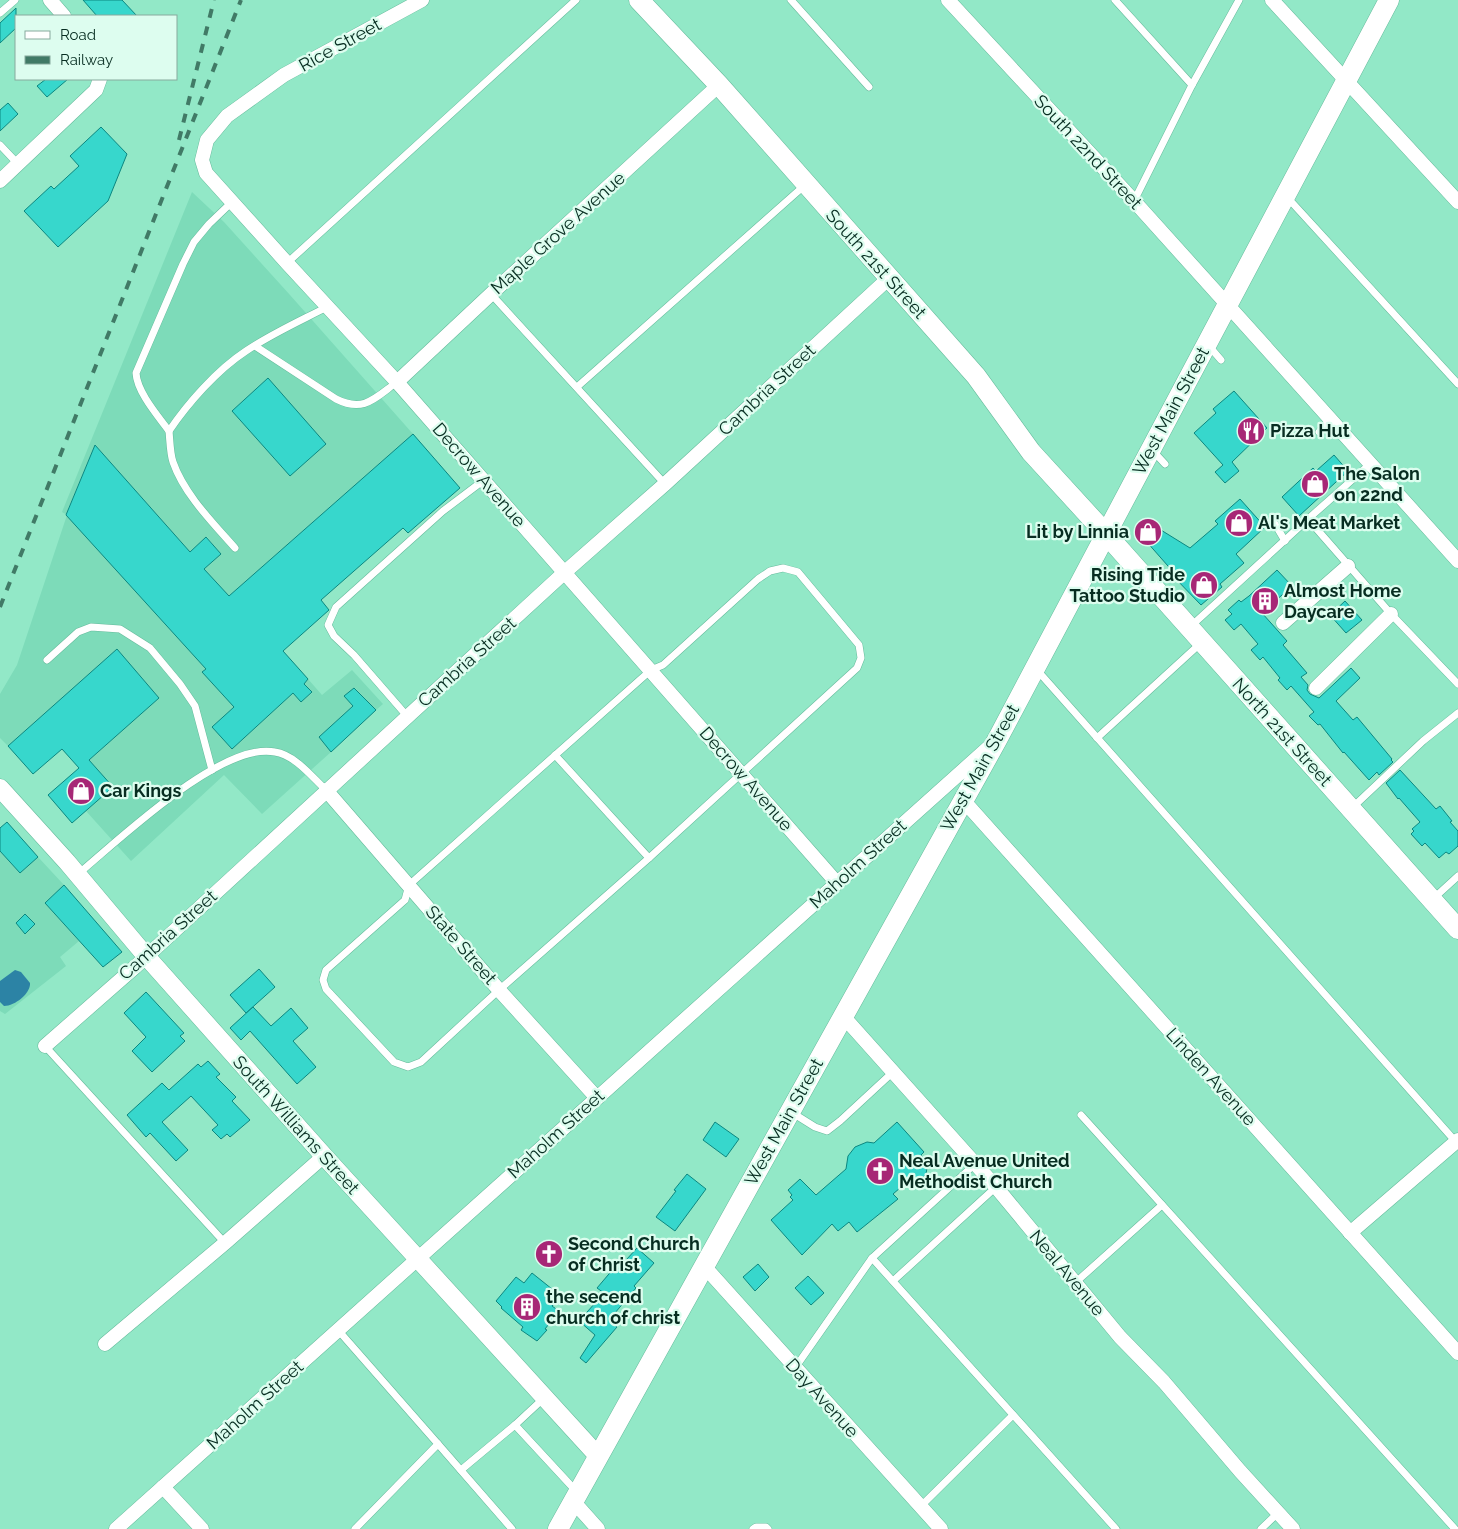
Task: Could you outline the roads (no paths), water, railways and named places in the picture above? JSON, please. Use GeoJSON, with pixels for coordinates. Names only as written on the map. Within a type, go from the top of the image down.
{"type":"FeatureCollection","features":[{"type":"Feature","properties":{"kind":"main road","name":"South 21st Street"},"geometry":{"type":"LineString","coordinates":[[639,0],[719,85],[976,376],[1031,452],[1106,534]]}},
{"type":"Feature","properties":{"kind":"main road","name":"West Main Street"},"geometry":{"type":"LineString","coordinates":[[558,1529],[997,740],[1389,0]]}},
{"type":"Feature","properties":{"kind":"main road","name":"North 21st Street"},"geometry":{"type":"LineString","coordinates":[[1106,534],[1458,930]]}},
{"type":"Feature","properties":{"kind":"street"},"geometry":{"type":"LineString","coordinates":[[50,0],[63,15]]}},
{"type":"Feature","properties":{"kind":"street","name":"Rice Street"},"geometry":{"type":"LineString","coordinates":[[284,75],[422,0]]}},
{"type":"Feature","properties":{"kind":"street","name":"South 22nd Street"},"geometry":{"type":"LineString","coordinates":[[948,0],[1134,201],[1458,561]]}},
{"type":"Feature","properties":{"kind":"street"},"geometry":{"type":"LineString","coordinates":[[1272,0],[1458,202]]}},
{"type":"Feature","properties":{"kind":"street","name":"Decrow Avenue"},"geometry":{"type":"LineString","coordinates":[[284,75],[227,116],[206,140],[202,160],[206,173],[287,264],[397,382],[837,883]]}},
{"type":"Feature","properties":{"kind":"street"},"geometry":{"type":"LineString","coordinates":[[0,180],[98,84]]}},
{"type":"Feature","properties":{"kind":"street","name":"Maple Grove Avenue"},"geometry":{"type":"LineString","coordinates":[[397,382],[719,85]]}},
{"type":"Feature","properties":{"kind":"street","name":"Cambria Street"},"geometry":{"type":"LineString","coordinates":[[45,1046],[146,956],[565,572],[665,484],[889,278]]}},
{"type":"Feature","properties":{"kind":"street"},"geometry":{"type":"LineString","coordinates":[[1283,623],[1348,566]]}},
{"type":"Feature","properties":{"kind":"street"},"geometry":{"type":"LineString","coordinates":[[1316,688],[1391,614]]}},
{"type":"Feature","properties":{"kind":"street","name":"Maholm Street"},"geometry":{"type":"LineString","coordinates":[[116,1529],[997,740]]}},
{"type":"Feature","properties":{"kind":"street","name":"South Williams Street"},"geometry":{"type":"LineString","coordinates":[[0,788],[324,1156],[598,1456]]}},
{"type":"Feature","properties":{"kind":"street","name":"State Street"},"geometry":{"type":"LineString","coordinates":[[326,790],[499,990],[597,1098]]}},
{"type":"Feature","properties":{"kind":"street","name":"Linden Avenue"},"geometry":{"type":"LineString","coordinates":[[963,800],[1458,1353]]}},
{"type":"Feature","properties":{"kind":"street","name":"Neal Avenue"},"geometry":{"type":"LineString","coordinates":[[843,1016],[996,1187],[1120,1337],[1164,1382],[1293,1529]]}},
{"type":"Feature","properties":{"kind":"street"},"geometry":{"type":"LineString","coordinates":[[1350,1233],[1457,1142]]}},
{"type":"Feature","properties":{"kind":"street"},"geometry":{"type":"LineString","coordinates":[[105,1344],[225,1243],[324,1156]]}},
{"type":"Feature","properties":{"kind":"street","name":"Day Avenue"},"geometry":{"type":"LineString","coordinates":[[704,1266],[940,1529]]}},
{"type":"Feature","properties":{"kind":"street"},"geometry":{"type":"LineString","coordinates":[[164,1487],[202,1529]]}},
{"type":"Feature","properties":{"kind":"street"},"geometry":{"type":"LineString","coordinates":[[575,1497],[598,1529]]}},
{"type":"Feature","properties":{"kind":"lane"},"geometry":{"type":"LineString","coordinates":[[0,13],[14,0]]}},
{"type":"Feature","properties":{"kind":"lane"},"geometry":{"type":"LineString","coordinates":[[287,264],[576,0]]}},
{"type":"Feature","properties":{"kind":"lane"},"geometry":{"type":"LineString","coordinates":[[791,0],[869,87]]}},
{"type":"Feature","properties":{"kind":"lane"},"geometry":{"type":"LineString","coordinates":[[1115,0],[1192,85]]}},
{"type":"Feature","properties":{"kind":"lane"},"geometry":{"type":"LineString","coordinates":[[1134,201],[1192,85],[1239,0]]}},
{"type":"Feature","properties":{"kind":"lane"},"geometry":{"type":"LineString","coordinates":[[0,145],[18,164]]}},
{"type":"Feature","properties":{"kind":"lane"},"geometry":{"type":"LineString","coordinates":[[578,387],[806,184]]}},
{"type":"Feature","properties":{"kind":"lane"},"geometry":{"type":"LineString","coordinates":[[1285,196],[1458,384]]}},
{"type":"Feature","properties":{"kind":"lane"},"geometry":{"type":"LineString","coordinates":[[232,202],[209,224],[194,242],[136,373],[136,381],[140,390],[169,431],[173,461],[182,481],[206,515],[235,548]]}},
{"type":"Feature","properties":{"kind":"lane"},"geometry":{"type":"LineString","coordinates":[[491,294],[665,484]]}},
{"type":"Feature","properties":{"kind":"lane"},"geometry":{"type":"LineString","coordinates":[[169,431],[189,403],[245,352],[327,307]]}},
{"type":"Feature","properties":{"kind":"lane"},"geometry":{"type":"LineString","coordinates":[[1207,344],[1221,360]]}},
{"type":"Feature","properties":{"kind":"lane"},"geometry":{"type":"LineString","coordinates":[[255,346],[346,405],[357,406],[373,400],[397,382]]}},
{"type":"Feature","properties":{"kind":"lane"},"geometry":{"type":"LineString","coordinates":[[1320,432],[1330,419]]}},
{"type":"Feature","properties":{"kind":"lane"},"geometry":{"type":"LineString","coordinates":[[1151,449],[1165,464]]}},
{"type":"Feature","properties":{"kind":"lane"},"geometry":{"type":"LineString","coordinates":[[1097,738],[1139,701],[1196,634],[1284,541],[1370,464]]}},
{"type":"Feature","properties":{"kind":"lane"},"geometry":{"type":"LineString","coordinates":[[407,716],[354,655],[334,636],[328,625],[336,607],[443,511],[484,480]]}},
{"type":"Feature","properties":{"kind":"lane"},"geometry":{"type":"LineString","coordinates":[[1308,520],[1391,614],[1458,684]]}},
{"type":"Feature","properties":{"kind":"lane"},"geometry":{"type":"LineString","coordinates":[[1275,524],[1284,541]]}},
{"type":"Feature","properties":{"kind":"lane"},"geometry":{"type":"LineString","coordinates":[[783,568],[798,572],[859,645],[861,658],[857,668],[847,679],[421,1062],[408,1067],[394,1062],[326,989],[323,980],[326,970],[405,900],[408,885],[651,670],[663,665],[758,579],[770,571],[783,568]]}},
{"type":"Feature","properties":{"kind":"lane"},"geometry":{"type":"LineString","coordinates":[[47,660],[78,632],[91,627],[120,629],[150,648],[180,684],[195,706],[212,770]]}},
{"type":"Feature","properties":{"kind":"lane"},"geometry":{"type":"LineString","coordinates":[[1035,667],[1457,1142]]}},
{"type":"Feature","properties":{"kind":"lane"},"geometry":{"type":"LineString","coordinates":[[1351,809],[1423,741],[1458,713]]}},
{"type":"Feature","properties":{"kind":"lane"},"geometry":{"type":"LineString","coordinates":[[77,875],[145,818],[204,774],[236,758],[259,750],[282,753],[326,790]]}},
{"type":"Feature","properties":{"kind":"lane"},"geometry":{"type":"LineString","coordinates":[[555,755],[649,858]]}},
{"type":"Feature","properties":{"kind":"lane"},"geometry":{"type":"LineString","coordinates":[[1431,900],[1458,876]]}},
{"type":"Feature","properties":{"kind":"lane"},"geometry":{"type":"LineString","coordinates":[[45,1046],[225,1243]]}},
{"type":"Feature","properties":{"kind":"lane"},"geometry":{"type":"LineString","coordinates":[[790,1112],[815,1127],[826,1130],[840,1121],[893,1072]]}},
{"type":"Feature","properties":{"kind":"lane"},"geometry":{"type":"LineString","coordinates":[[1081,1115],[1455,1529]]}},
{"type":"Feature","properties":{"kind":"lane"},"geometry":{"type":"LineString","coordinates":[[795,1368],[872,1258],[975,1164]]}},
{"type":"Feature","properties":{"kind":"lane"},"geometry":{"type":"LineString","coordinates":[[893,1281],[996,1187]]}},
{"type":"Feature","properties":{"kind":"lane"},"geometry":{"type":"LineString","coordinates":[[1076,1282],[1162,1205]]}},
{"type":"Feature","properties":{"kind":"lane"},"geometry":{"type":"LineString","coordinates":[[872,1258],[1116,1529]]}},
{"type":"Feature","properties":{"kind":"lane"},"geometry":{"type":"LineString","coordinates":[[338,1330],[512,1529]]}},
{"type":"Feature","properties":{"kind":"lane"},"geometry":{"type":"LineString","coordinates":[[461,1470],[544,1398]]}},
{"type":"Feature","properties":{"kind":"lane"},"geometry":{"type":"LineString","coordinates":[[920,1506],[1013,1415]]}},
{"type":"Feature","properties":{"kind":"lane"},"geometry":{"type":"LineString","coordinates":[[515,1425],[575,1497]]}},
{"type":"Feature","properties":{"kind":"lane"},"geometry":{"type":"LineString","coordinates":[[355,1529],[438,1444]]}},
{"type":"Feature","properties":{"kind":"lane"},"geometry":{"type":"LineString","coordinates":[[1261,1529],[1278,1513]]}},
{"type":"Feature","properties":{"kind":"lane"},"geometry":{"type":"LineString","coordinates":[[753,1529],[756,1527],[766,1527],[768,1529]]}},
{"type":"Feature","properties":{"kind":"water"},"geometry":{"type":"Polygon","coordinates":[[[15,970],[21,972],[30,983],[30,987],[22,998],[13,1004],[4,1006],[0,1002],[0,981],[15,970]]]}},
{"type":"Feature","properties":{"kind":"railway"},"geometry":{"type":"LineString","coordinates":[[179,140],[214,0]]}},
{"type":"Feature","properties":{"kind":"railway"},"geometry":{"type":"LineString","coordinates":[[0,607],[241,0]]}},
{"type":"Feature","properties":{"kind":"place","name":"Pizza Hut"},"geometry":{"type":"Point","coordinates":[1251,431]}},
{"type":"Feature","properties":{"kind":"place","name":"The Salon on 22nd"},"geometry":{"type":"Point","coordinates":[1315,484]}},
{"type":"Feature","properties":{"kind":"place","name":"Al's Meat Market"},"geometry":{"type":"Point","coordinates":[1239,523]}},
{"type":"Feature","properties":{"kind":"place","name":"Lit by Linnia"},"geometry":{"type":"Point","coordinates":[1148,532]}},
{"type":"Feature","properties":{"kind":"place","name":"Rising Tide Tattoo Studio"},"geometry":{"type":"Point","coordinates":[1204,585]}},
{"type":"Feature","properties":{"kind":"place","name":"Almost Home Daycare"},"geometry":{"type":"Point","coordinates":[1265,601]}},
{"type":"Feature","properties":{"kind":"place","name":"Car Kings"},"geometry":{"type":"Point","coordinates":[81,791]}},
{"type":"Feature","properties":{"kind":"place","name":"Neal Avenue United Methodist Church"},"geometry":{"type":"Point","coordinates":[880,1171]}},
{"type":"Feature","properties":{"kind":"place","name":"Second Church of Christ"},"geometry":{"type":"Point","coordinates":[549,1254]}},
{"type":"Feature","properties":{"kind":"place","name":"the secend church of christ"},"geometry":{"type":"Point","coordinates":[527,1307]}}]}
